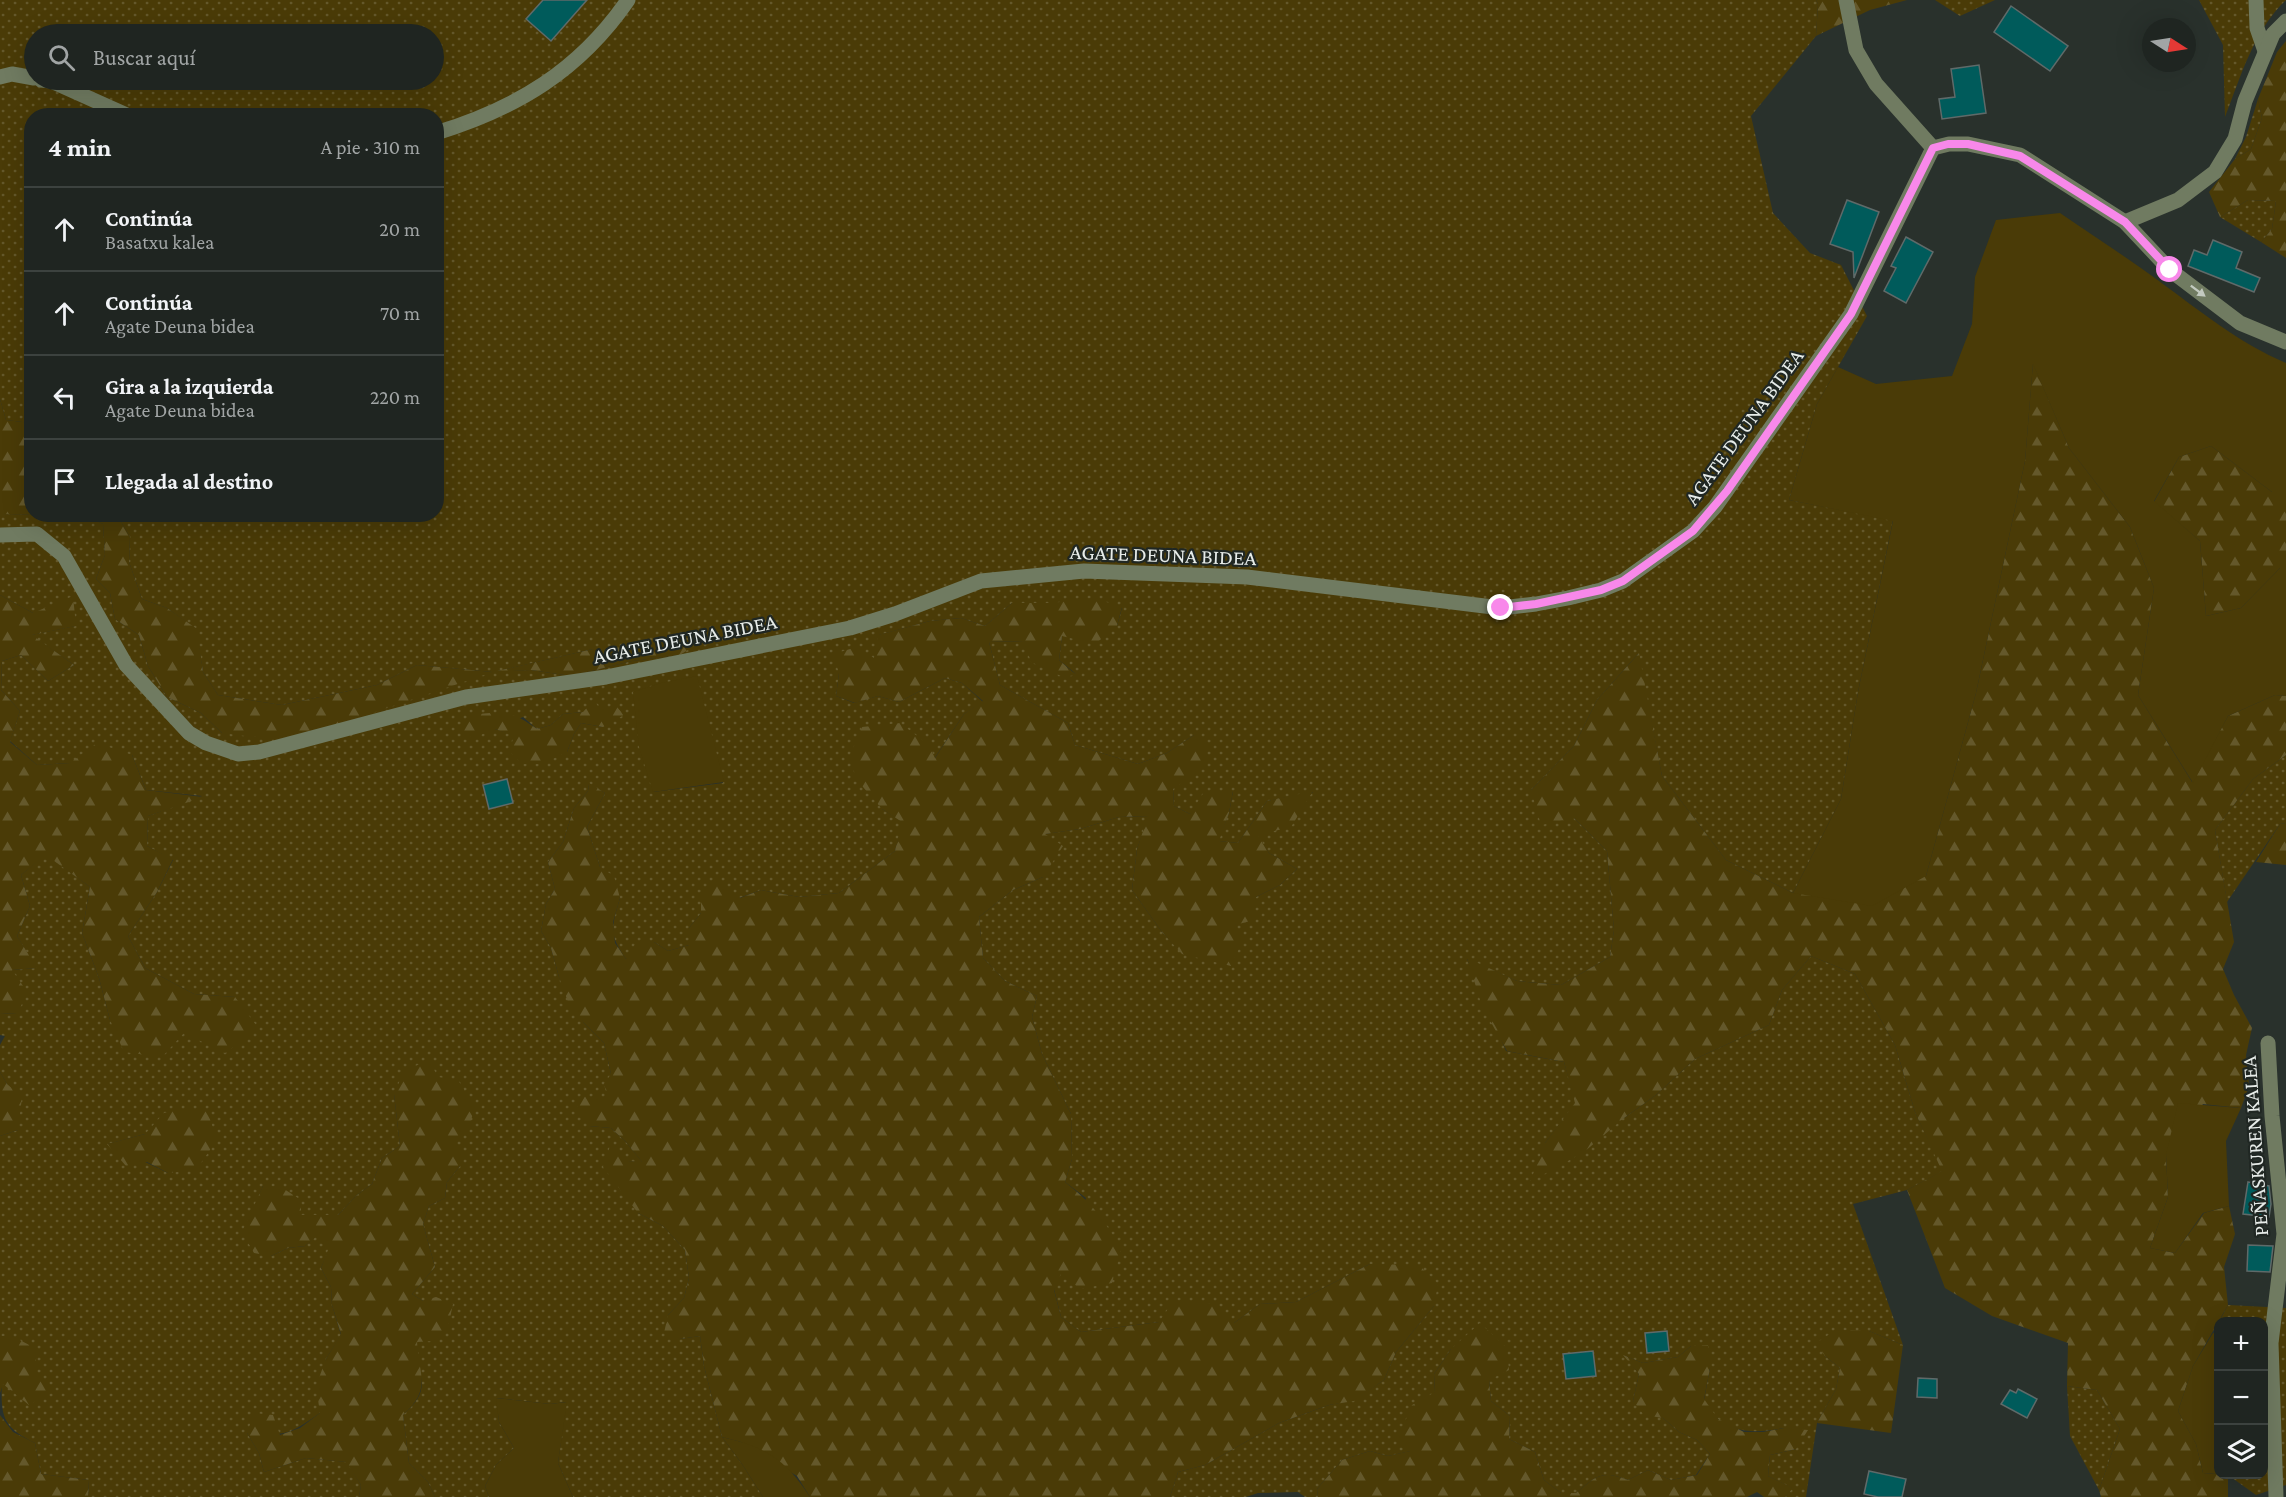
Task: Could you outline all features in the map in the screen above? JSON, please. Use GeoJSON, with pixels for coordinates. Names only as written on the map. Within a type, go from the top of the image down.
{"type":"FeatureCollection","features":[{"type":"Feature","properties":{"kind":"street"},"geometry":{"type":"LineString","coordinates":[[444,130],[477,120],[523,98],[581,55],[611,24],[627,0]]}},
{"type":"Feature","properties":{"kind":"street"},"geometry":{"type":"LineString","coordinates":[[1846,0],[1856,50],[1876,84],[1933,148],[1948,144],[1968,144],[2020,156],[2125,222],[2170,270],[2240,323],[2286,342]]}},
{"type":"Feature","properties":{"kind":"street"},"geometry":{"type":"LineString","coordinates":[[2256,0],[2257,27],[2265,51]]}},
{"type":"Feature","properties":{"kind":"street"},"geometry":{"type":"LineString","coordinates":[[2125,222],[2178,200],[2215,172],[2235,139],[2245,101],[2265,51],[2273,34],[2286,21]]}},
{"type":"Feature","properties":{"kind":"street"},"geometry":{"type":"LineString","coordinates":[[0,77],[12,74],[24,76]]}},
{"type":"Feature","properties":{"kind":"street"},"geometry":{"type":"LineString","coordinates":[[71,90],[111,108]]}},
{"type":"Feature","properties":{"kind":"street","name":"AGATE DEUNA BIDEA"},"geometry":{"type":"LineString","coordinates":[[0,535],[37,534],[64,556],[126,665],[189,733],[206,743],[238,754],[259,752],[466,697],[606,677],[850,628],[896,614],[981,581],[1084,571],[1247,577],[1501,608],[1536,604],[1601,590],[1623,581],[1693,531],[1715,507],[1851,314],[1933,148]]}},
{"type":"Feature","properties":{"kind":"street","name":"PEÑASKUREN KALEA"},"geometry":{"type":"LineString","coordinates":[[2268,1043],[2272,1116],[2284,1234],[2271,1343],[2276,1497]]}},
{"type":"Feature","properties":{"kind":"green space"},"geometry":{"type":"Polygon","coordinates":[[[0,0],[1816,0],[1818,4],[1816,36],[1751,116],[1773,213],[1810,253],[1841,265],[1867,316],[1817,404],[1789,500],[1893,520],[1858,692],[1841,799],[1793,893],[1726,860],[1662,776],[1638,654],[1597,700],[1574,746],[1531,790],[1574,818],[1607,851],[1614,930],[1610,957],[1561,985],[1517,981],[1467,959],[1506,1051],[1564,1062],[1576,1103],[1545,1143],[1624,1118],[1656,1095],[1695,1059],[1769,1025],[1782,990],[1811,956],[1855,974],[1895,1045],[1915,1112],[1943,1171],[1907,1190],[1853,1204],[1903,1345],[1869,1331],[1825,1356],[1840,1368],[1836,1389],[1817,1423],[1806,1497],[1785,1497],[1792,1488],[1768,1476],[1770,1455],[1796,1449],[1784,1428],[1742,1430],[1718,1419],[1704,1400],[1710,1368],[1691,1346],[1678,1357],[1643,1363],[1625,1356],[1639,1374],[1633,1401],[1663,1418],[1679,1432],[1697,1440],[1710,1454],[1696,1475],[1671,1480],[1648,1470],[1628,1480],[1606,1475],[1595,1478],[1576,1493],[1561,1493],[1544,1480],[1535,1452],[1509,1439],[1510,1416],[1491,1401],[1489,1380],[1451,1349],[1434,1374],[1435,1392],[1411,1451],[1388,1456],[1370,1451],[1342,1460],[1317,1489],[1318,1497],[1305,1497],[1298,1492],[1258,1493],[1246,1497],[1170,1497],[1178,1472],[1205,1465],[1279,1423],[1329,1405],[1354,1400],[1384,1380],[1396,1352],[1434,1306],[1370,1264],[1296,1302],[1260,1304],[1234,1323],[1159,1322],[1081,1332],[1061,1317],[1054,1289],[1086,1198],[1065,1182],[1072,1159],[1071,1114],[1042,1054],[1032,1017],[1037,996],[1005,981],[983,958],[979,917],[1013,890],[1043,877],[1044,834],[1080,829],[1119,817],[1149,816],[1137,849],[1132,890],[1162,932],[1182,953],[1235,925],[1256,897],[1280,885],[1297,869],[1269,853],[1257,835],[1313,792],[1267,801],[1238,843],[1218,841],[1229,813],[1233,791],[1190,814],[1174,806],[1173,789],[1194,735],[1167,753],[1138,764],[1075,745],[1068,723],[1000,685],[989,642],[1024,641],[1076,674],[1059,660],[1062,636],[1117,626],[1122,608],[1012,603],[985,626],[961,618],[930,621],[879,635],[875,658],[839,673],[836,696],[854,703],[878,696],[899,702],[945,678],[962,683],[983,702],[964,714],[934,759],[882,809],[903,822],[895,851],[839,893],[799,897],[761,890],[739,898],[701,891],[701,913],[689,928],[689,945],[668,951],[654,942],[626,959],[616,943],[613,930],[620,898],[600,867],[587,827],[605,793],[589,784],[588,791],[574,808],[563,842],[548,862],[555,889],[546,904],[541,931],[551,948],[559,977],[584,1023],[604,1043],[611,1074],[608,1101],[596,1099],[589,1126],[611,1128],[643,1163],[628,1161],[638,1213],[663,1226],[685,1250],[689,1278],[684,1298],[668,1315],[680,1339],[700,1336],[704,1366],[722,1437],[763,1497],[573,1497],[558,1463],[566,1402],[550,1404],[497,1398],[499,1422],[514,1448],[496,1465],[485,1486],[489,1497],[435,1497],[428,1482],[409,1463],[403,1415],[419,1397],[422,1382],[417,1343],[423,1301],[412,1294],[435,1267],[423,1224],[429,1206],[445,1198],[447,1182],[460,1166],[394,1094],[400,1146],[382,1158],[372,1184],[357,1195],[338,1215],[301,1215],[263,1186],[255,1206],[271,1256],[288,1248],[305,1246],[317,1235],[331,1245],[321,1268],[331,1287],[332,1305],[341,1335],[326,1359],[320,1413],[301,1426],[279,1434],[247,1433],[259,1453],[264,1472],[306,1458],[347,1462],[361,1485],[359,1497],[88,1497],[89,1480],[41,1474],[35,1443],[11,1427],[6,1421],[2,1405],[2,1383],[35,1371],[12,1336],[0,1336],[0,1136],[18,1130],[7,1084],[0,1072],[0,1045],[5,1036],[0,1035],[0,1014],[17,1013],[12,970],[36,968],[17,936],[30,906],[21,875],[46,854],[90,887],[82,933],[99,978],[110,1020],[184,1033],[235,997],[194,994],[145,968],[128,936],[157,892],[173,860],[147,846],[148,816],[202,796],[146,790],[132,755],[37,765],[10,741],[20,711],[1,690],[2,661],[21,655],[48,681],[74,665],[31,635],[75,626],[33,613],[0,595],[0,514],[24,514],[24,522],[99,522],[103,524],[105,555],[96,579],[110,593],[115,619],[139,635],[148,666],[167,697],[201,713],[222,733],[492,672],[417,665],[377,685],[282,705],[218,695],[203,672],[196,629],[167,608],[142,599],[129,562],[130,537],[121,522],[444,522],[444,108],[24,108],[24,422],[6,420],[0,399],[0,0]],[[593,649],[498,671],[531,670],[571,676],[632,661],[680,655],[593,649]],[[583,712],[563,714],[551,725],[537,729],[523,717],[495,729],[567,752],[581,723],[603,727],[583,712]],[[713,744],[653,792],[723,783],[713,744]],[[145,1134],[108,1144],[168,1173],[145,1134]]]}},
{"type":"Feature","properties":{"kind":"green space"},"geometry":{"type":"Polygon","coordinates":[[[1816,0],[1907,0],[1870,10],[1816,36],[1818,4],[1816,0]]]}},
{"type":"Feature","properties":{"kind":"green space"},"geometry":{"type":"Polygon","coordinates":[[[1935,0],[1995,0],[1960,16],[1935,0]]]}},
{"type":"Feature","properties":{"kind":"green space"},"geometry":{"type":"Polygon","coordinates":[[[2199,0],[2286,0],[2265,25],[2257,39],[2225,117],[2223,45],[2199,0]]]}},
{"type":"Feature","properties":{"kind":"green space"},"geometry":{"type":"Polygon","coordinates":[[[2286,41],[2286,258],[2261,242],[2272,229],[2276,201],[2248,200],[2220,217],[2209,192],[2235,159],[2251,149],[2262,118],[2258,99],[2277,52],[2286,41]]]}},
{"type":"Feature","properties":{"kind":"green space"},"geometry":{"type":"Polygon","coordinates":[[[2258,99],[2262,118],[2251,149],[2235,159],[2246,137],[2258,99]]]}},
{"type":"Feature","properties":{"kind":"green space"},"geometry":{"type":"Polygon","coordinates":[[[2248,200],[2276,201],[2272,229],[2261,242],[2220,217],[2248,200]]]}},
{"type":"Feature","properties":{"kind":"green space"},"geometry":{"type":"Polygon","coordinates":[[[2060,213],[2147,272],[2220,326],[2286,363],[2286,492],[2272,492],[2211,446],[2179,457],[2154,501],[2200,541],[2206,616],[2241,608],[2280,568],[2286,568],[2286,696],[2275,695],[2228,716],[2193,783],[2138,695],[2154,588],[2130,527],[2069,448],[2033,364],[2025,461],[1976,693],[1926,876],[1872,906],[1793,893],[1841,799],[1858,692],[1893,521],[1789,500],[1817,404],[1838,367],[1876,384],[1952,376],[1972,324],[1975,277],[1996,220],[2060,213]]]}},
{"type":"Feature","properties":{"kind":"green space"},"geometry":{"type":"Polygon","coordinates":[[[2033,363],[2069,448],[2130,527],[2154,588],[2138,695],[2192,782],[2228,716],[2275,695],[2286,696],[2286,755],[2253,779],[2215,830],[2234,942],[2223,969],[2252,1028],[2246,1055],[2249,1086],[2241,1108],[2203,1104],[2166,1155],[2168,1197],[2150,1248],[2175,1253],[2204,1213],[2229,1206],[2235,1234],[2224,1267],[2228,1305],[2221,1317],[2214,1317],[2214,1329],[2193,1366],[2178,1411],[2196,1444],[2203,1473],[2214,1474],[2214,1479],[2228,1479],[2228,1497],[2101,1497],[2099,1490],[2120,1429],[2097,1390],[2067,1386],[2068,1343],[1992,1316],[1945,1288],[1907,1190],[1942,1171],[1915,1112],[1895,1045],[1855,974],[1811,956],[1782,990],[1769,1025],[1695,1059],[1656,1095],[1624,1118],[1584,1152],[1530,1182],[1545,1143],[1575,1103],[1564,1062],[1507,1051],[1482,1006],[1467,958],[1517,981],[1561,985],[1610,957],[1614,930],[1607,851],[1574,818],[1541,825],[1531,790],[1574,746],[1597,700],[1639,653],[1662,776],[1726,860],[1793,893],[1926,876],[1976,693],[2025,461],[2033,363]]]}},
{"type":"Feature","properties":{"kind":"green space"},"geometry":{"type":"Polygon","coordinates":[[[0,399],[6,420],[24,422],[24,514],[0,514],[0,399]]]}},
{"type":"Feature","properties":{"kind":"green space"},"geometry":{"type":"Polygon","coordinates":[[[2211,446],[2272,492],[2286,492],[2286,568],[2280,568],[2241,608],[2206,616],[2200,541],[2154,502],[2179,457],[2211,446]]]}},
{"type":"Feature","properties":{"kind":"green space"},"geometry":{"type":"Polygon","coordinates":[[[99,522],[121,522],[130,537],[129,562],[142,599],[167,608],[197,629],[203,672],[218,695],[282,705],[377,685],[417,665],[493,672],[337,725],[288,737],[253,737],[222,733],[201,713],[167,697],[148,666],[139,635],[115,619],[110,593],[96,579],[105,555],[103,524],[99,522]]]}},
{"type":"Feature","properties":{"kind":"green space"},"geometry":{"type":"Polygon","coordinates":[[[0,595],[33,613],[73,596],[76,626],[32,635],[74,665],[48,681],[21,655],[2,661],[1,690],[20,711],[10,742],[37,765],[70,763],[97,743],[132,755],[146,790],[203,797],[148,816],[147,846],[173,859],[157,892],[128,936],[145,968],[194,994],[235,997],[259,1029],[225,1053],[184,1033],[162,1057],[124,1052],[110,1020],[99,978],[82,933],[90,887],[46,855],[21,875],[30,906],[17,936],[37,968],[12,970],[28,993],[17,1013],[0,1014],[0,595]]]}},
{"type":"Feature","properties":{"kind":"green space"},"geometry":{"type":"Polygon","coordinates":[[[1094,598],[1122,607],[1117,626],[1095,644],[1062,636],[1059,660],[1076,675],[1063,677],[1031,662],[1024,641],[989,642],[1000,685],[1068,723],[1075,745],[1138,764],[1167,753],[1194,735],[1206,746],[1207,766],[1173,789],[1174,806],[1190,814],[1204,792],[1233,791],[1229,813],[1219,841],[1238,843],[1267,801],[1313,791],[1291,827],[1258,835],[1269,853],[1297,869],[1280,885],[1256,897],[1254,920],[1235,925],[1243,940],[1231,966],[1182,954],[1162,932],[1132,890],[1137,849],[1148,816],[1119,817],[1080,829],[1045,834],[1063,846],[1043,877],[1013,890],[979,917],[983,958],[1005,981],[1037,996],[1032,1017],[1042,1054],[1071,1114],[1072,1159],[1065,1182],[1097,1213],[1121,1250],[1112,1283],[1079,1289],[1062,1271],[1054,1290],[1061,1317],[1081,1332],[1159,1322],[1174,1300],[1215,1304],[1234,1323],[1260,1304],[1296,1302],[1370,1264],[1419,1265],[1438,1284],[1434,1306],[1396,1352],[1384,1380],[1354,1401],[1329,1405],[1279,1423],[1205,1465],[1178,1472],[1170,1497],[810,1497],[797,1476],[741,1442],[722,1437],[704,1366],[700,1336],[680,1339],[664,1333],[668,1315],[684,1298],[689,1278],[685,1250],[663,1226],[638,1213],[603,1167],[610,1146],[628,1161],[642,1162],[611,1128],[589,1126],[576,1110],[581,1096],[608,1100],[604,1084],[611,1074],[604,1043],[584,1023],[568,1002],[551,948],[541,931],[546,904],[555,889],[548,862],[563,842],[574,808],[588,791],[589,783],[605,793],[587,827],[600,867],[614,876],[620,898],[613,922],[615,943],[626,959],[636,943],[654,942],[668,951],[689,945],[689,928],[701,913],[701,891],[716,882],[740,898],[761,890],[799,897],[839,893],[895,851],[902,822],[882,809],[857,780],[849,757],[862,727],[900,723],[929,745],[935,758],[964,714],[983,701],[962,683],[945,678],[899,702],[878,696],[855,703],[836,696],[839,673],[833,654],[857,647],[874,658],[878,635],[930,621],[961,618],[985,626],[1012,603],[1051,603],[1094,598]]]}},
{"type":"Feature","properties":{"kind":"green space"},"geometry":{"type":"Polygon","coordinates":[[[704,639],[680,655],[632,661],[571,676],[531,670],[493,672],[593,649],[704,639]]]}},
{"type":"Feature","properties":{"kind":"green space"},"geometry":{"type":"Polygon","coordinates":[[[697,676],[724,782],[653,792],[639,747],[633,692],[661,683],[697,676]]]}},
{"type":"Feature","properties":{"kind":"green space"},"geometry":{"type":"Polygon","coordinates":[[[594,700],[600,709],[616,706],[624,715],[603,727],[581,723],[567,752],[542,764],[522,764],[509,751],[514,736],[495,729],[473,738],[458,731],[470,715],[490,713],[513,715],[537,729],[551,725],[563,714],[583,712],[594,700]]]}},
{"type":"Feature","properties":{"kind":"green space"},"geometry":{"type":"Polygon","coordinates":[[[2286,755],[2286,823],[2280,824],[2227,902],[2215,830],[2253,779],[2286,755]]]}},
{"type":"Feature","properties":{"kind":"green space"},"geometry":{"type":"Polygon","coordinates":[[[2286,823],[2286,865],[2256,862],[2280,824],[2286,823]]]}},
{"type":"Feature","properties":{"kind":"green space"},"geometry":{"type":"Polygon","coordinates":[[[429,1060],[438,1077],[458,1080],[475,1107],[468,1130],[452,1140],[462,1152],[460,1166],[447,1182],[445,1198],[429,1206],[423,1224],[435,1267],[412,1294],[423,1301],[436,1297],[453,1304],[448,1327],[434,1341],[417,1342],[421,1389],[412,1406],[403,1415],[409,1463],[428,1482],[435,1497],[359,1497],[361,1485],[346,1462],[306,1458],[264,1472],[259,1453],[247,1433],[254,1413],[273,1415],[280,1435],[300,1428],[320,1413],[316,1386],[326,1359],[341,1334],[332,1305],[331,1287],[321,1268],[330,1245],[317,1236],[305,1246],[288,1248],[271,1256],[254,1253],[242,1232],[263,1186],[281,1187],[301,1200],[301,1215],[338,1215],[357,1195],[372,1184],[382,1158],[400,1146],[394,1094],[404,1071],[429,1060]]]}},
{"type":"Feature","properties":{"kind":"green space"},"geometry":{"type":"Polygon","coordinates":[[[0,1072],[7,1084],[22,1097],[18,1130],[0,1136],[0,1072]]]}},
{"type":"Feature","properties":{"kind":"green space"},"geometry":{"type":"Polygon","coordinates":[[[2178,1103],[2241,1108],[2226,1141],[2229,1206],[2203,1213],[2175,1253],[2150,1248],[2168,1197],[2166,1155],[2178,1103]]]}},
{"type":"Feature","properties":{"kind":"green space"},"geometry":{"type":"Polygon","coordinates":[[[181,1109],[207,1110],[217,1140],[196,1170],[168,1173],[147,1162],[126,1166],[107,1144],[145,1134],[164,1113],[181,1109]]]}},
{"type":"Feature","properties":{"kind":"green space"},"geometry":{"type":"Polygon","coordinates":[[[2228,1305],[2286,1308],[2286,1485],[2256,1495],[2234,1479],[2268,1479],[2268,1317],[2222,1317],[2228,1305]]]}},
{"type":"Feature","properties":{"kind":"green space"},"geometry":{"type":"Polygon","coordinates":[[[1480,1323],[1507,1348],[1509,1370],[1489,1380],[1491,1401],[1510,1416],[1509,1439],[1535,1452],[1544,1480],[1561,1493],[1576,1493],[1595,1478],[1606,1475],[1628,1480],[1648,1470],[1671,1480],[1697,1475],[1710,1454],[1697,1440],[1679,1432],[1663,1418],[1644,1415],[1633,1401],[1639,1374],[1623,1355],[1643,1363],[1678,1357],[1691,1346],[1708,1345],[1710,1368],[1704,1399],[1718,1419],[1744,1432],[1763,1432],[1784,1428],[1808,1430],[1796,1449],[1770,1455],[1768,1476],[1793,1488],[1785,1497],[1764,1497],[1757,1492],[1747,1497],[1318,1497],[1317,1489],[1342,1460],[1370,1451],[1388,1456],[1410,1451],[1398,1438],[1412,1405],[1435,1392],[1434,1374],[1451,1349],[1480,1323]]]}},
{"type":"Feature","properties":{"kind":"green space"},"geometry":{"type":"Polygon","coordinates":[[[1836,1330],[1869,1331],[1903,1345],[1891,1433],[1817,1423],[1836,1389],[1840,1368],[1825,1356],[1816,1343],[1836,1330]]]}},
{"type":"Feature","properties":{"kind":"green space"},"geometry":{"type":"Polygon","coordinates":[[[2214,1333],[2214,1474],[2203,1473],[2196,1444],[2178,1411],[2193,1366],[2214,1333]]]}},
{"type":"Feature","properties":{"kind":"green space"},"geometry":{"type":"Polygon","coordinates":[[[0,1336],[12,1336],[37,1349],[35,1371],[51,1393],[29,1405],[3,1384],[0,1393],[0,1336]]]}},
{"type":"Feature","properties":{"kind":"green space"},"geometry":{"type":"Polygon","coordinates":[[[2067,1386],[2097,1390],[2120,1429],[2099,1490],[2070,1436],[2067,1386]]]}},
{"type":"Feature","properties":{"kind":"green space"},"geometry":{"type":"Polygon","coordinates":[[[496,1398],[550,1404],[567,1402],[558,1463],[573,1497],[489,1497],[485,1486],[496,1465],[514,1448],[499,1422],[496,1398]]]}},
{"type":"Feature","properties":{"kind":"green space"},"geometry":{"type":"Polygon","coordinates":[[[0,1415],[13,1432],[35,1443],[41,1474],[89,1480],[88,1497],[0,1497],[0,1415]]]}},
{"type":"Feature","properties":{"kind":"green space"},"geometry":{"type":"Polygon","coordinates":[[[722,1437],[751,1445],[773,1456],[792,1473],[810,1497],[763,1497],[722,1437]]]}},
{"type":"Feature","properties":{"kind":"building"},"geometry":{"type":"Polygon","coordinates":[[[543,0],[587,0],[551,41],[526,19],[543,0]]]}},
{"type":"Feature","properties":{"kind":"building"},"geometry":{"type":"Polygon","coordinates":[[[2011,6],[2068,46],[2050,71],[1994,32],[2011,6]]]}},
{"type":"Feature","properties":{"kind":"building"},"geometry":{"type":"Polygon","coordinates":[[[1979,65],[1986,113],[1942,119],[1939,99],[1955,97],[1951,69],[1979,65]]]}},
{"type":"Feature","properties":{"kind":"building"},"geometry":{"type":"Polygon","coordinates":[[[1847,200],[1879,212],[1854,278],[1853,252],[1830,244],[1847,200]]]}},
{"type":"Feature","properties":{"kind":"building"},"geometry":{"type":"Polygon","coordinates":[[[1906,237],[1933,252],[1906,303],[1884,291],[1896,268],[1891,266],[1906,237]]]}},
{"type":"Feature","properties":{"kind":"building"},"geometry":{"type":"Polygon","coordinates":[[[2213,240],[2242,252],[2236,268],[2260,278],[2254,292],[2188,266],[2194,250],[2207,255],[2213,240]]]}},
{"type":"Feature","properties":{"kind":"building"},"geometry":{"type":"Polygon","coordinates":[[[507,779],[513,803],[489,809],[483,785],[507,779]]]}},
{"type":"Feature","properties":{"kind":"building"},"geometry":{"type":"Polygon","coordinates":[[[2248,1182],[2269,1186],[2271,1204],[2269,1217],[2243,1214],[2248,1182]]]}},
{"type":"Feature","properties":{"kind":"building"},"geometry":{"type":"Polygon","coordinates":[[[2248,1245],[2273,1246],[2270,1272],[2247,1271],[2248,1245]]]}},
{"type":"Feature","properties":{"kind":"building"},"geometry":{"type":"Polygon","coordinates":[[[1667,1331],[1669,1351],[1647,1353],[1645,1333],[1667,1331]]]}},
{"type":"Feature","properties":{"kind":"building"},"geometry":{"type":"Polygon","coordinates":[[[1593,1351],[1596,1376],[1566,1379],[1563,1354],[1593,1351]]]}},
{"type":"Feature","properties":{"kind":"building"},"geometry":{"type":"Polygon","coordinates":[[[1918,1378],[1937,1379],[1937,1398],[1917,1397],[1918,1378]]]}},
{"type":"Feature","properties":{"kind":"building"},"geometry":{"type":"Polygon","coordinates":[[[2018,1389],[2037,1399],[2027,1418],[2001,1404],[2010,1390],[2016,1393],[2018,1389]]]}},
{"type":"Feature","properties":{"kind":"building"},"geometry":{"type":"Polygon","coordinates":[[[1869,1471],[1906,1479],[1902,1497],[1878,1497],[1864,1494],[1869,1471]]]}},
{"type":"Feature","properties":{"kind":"route"},"geometry":{"type":"LineString","coordinates":[[1501,608],[1536,604],[1601,590],[1623,581],[1693,531],[1727,491],[1851,314],[1933,148],[1948,144],[1968,144],[2020,156],[2125,222],[2170,270]]}}]}
